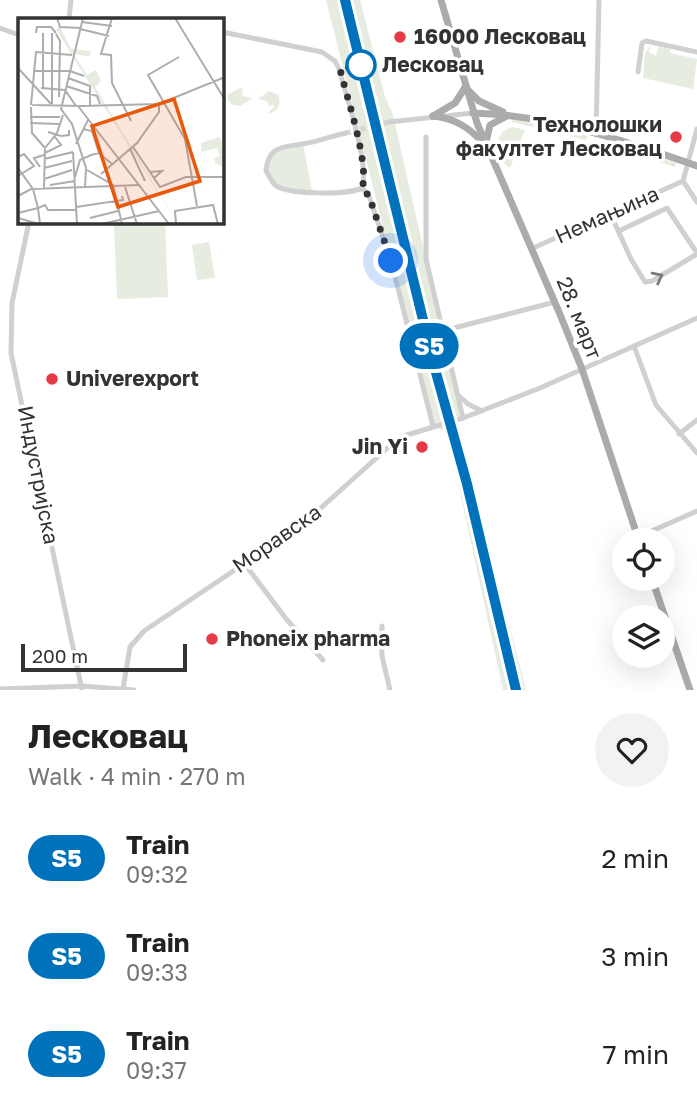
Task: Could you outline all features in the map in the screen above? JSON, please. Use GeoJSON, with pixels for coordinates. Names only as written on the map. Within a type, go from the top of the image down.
{"type":"FeatureCollection","features":[{"type":"Feature","properties":{"kind":"main road","name":"28. март"},"geometry":{"type":"LineString","coordinates":[[441,0],[473,113],[582,369],[634,528]]}},
{"type":"Feature","properties":{"kind":"main road"},"geometry":{"type":"LineString","coordinates":[[433,116],[455,103],[466,86],[479,101],[510,115]]}},
{"type":"Feature","properties":{"kind":"main road"},"geometry":{"type":"LineString","coordinates":[[473,113],[510,115],[596,135],[697,166]]}},
{"type":"Feature","properties":{"kind":"main road"},"geometry":{"type":"LineString","coordinates":[[486,146],[490,125],[510,115]]}},
{"type":"Feature","properties":{"kind":"main road"},"geometry":{"type":"LineString","coordinates":[[433,116],[448,118],[465,127],[486,146]]}},
{"type":"Feature","properties":{"kind":"main road"},"geometry":{"type":"LineString","coordinates":[[656,591],[690,690]]}},
{"type":"Feature","properties":{"kind":"street"},"geometry":{"type":"LineString","coordinates":[[69,18],[71,0]]}},
{"type":"Feature","properties":{"kind":"street"},"geometry":{"type":"LineString","coordinates":[[596,135],[599,0]]}},
{"type":"Feature","properties":{"kind":"street"},"geometry":{"type":"LineString","coordinates":[[0,28],[18,35]]}},
{"type":"Feature","properties":{"kind":"street"},"geometry":{"type":"LineString","coordinates":[[224,32],[323,52],[335,61],[340,69],[365,174],[362,188]]}},
{"type":"Feature","properties":{"kind":"street"},"geometry":{"type":"LineString","coordinates":[[638,72],[641,46],[646,41],[697,52]]}},
{"type":"Feature","properties":{"kind":"street"},"geometry":{"type":"LineString","coordinates":[[389,122],[473,113]]}},
{"type":"Feature","properties":{"kind":"street"},"geometry":{"type":"LineString","coordinates":[[697,129],[683,181],[697,202]]}},
{"type":"Feature","properties":{"kind":"street"},"geometry":{"type":"LineString","coordinates":[[346,133],[280,148],[268,159],[266,171],[275,185],[285,189],[349,192],[362,188]]}},
{"type":"Feature","properties":{"kind":"street"},"geometry":{"type":"LineString","coordinates":[[426,137],[426,259],[463,418]]}},
{"type":"Feature","properties":{"kind":"street","name":"Немањина"},"geometry":{"type":"LineString","coordinates":[[531,249],[683,181]]}},
{"type":"Feature","properties":{"kind":"street"},"geometry":{"type":"LineString","coordinates":[[362,188],[369,196],[391,261],[433,426]]}},
{"type":"Feature","properties":{"kind":"street"},"geometry":{"type":"LineString","coordinates":[[610,213],[619,231],[645,282],[652,281],[697,254],[667,208],[619,231]]}},
{"type":"Feature","properties":{"kind":"street","name":"Индустријска"},"geometry":{"type":"LineString","coordinates":[[29,224],[11,310],[11,353],[82,688]]}},
{"type":"Feature","properties":{"kind":"street"},"geometry":{"type":"LineString","coordinates":[[442,331],[555,302]]}},
{"type":"Feature","properties":{"kind":"street","name":"Моравска"},"geometry":{"type":"LineString","coordinates":[[123,689],[130,647],[144,631],[302,525],[393,443],[407,435],[482,411],[697,318]]}},
{"type":"Feature","properties":{"kind":"street"},"geometry":{"type":"LineString","coordinates":[[634,346],[656,405],[697,453]]}},
{"type":"Feature","properties":{"kind":"street"},"geometry":{"type":"LineString","coordinates":[[457,394],[463,401],[482,411]]}},
{"type":"Feature","properties":{"kind":"street"},"geometry":{"type":"LineString","coordinates":[[679,434],[697,420]]}},
{"type":"Feature","properties":{"kind":"street"},"geometry":{"type":"LineString","coordinates":[[661,528],[697,511]]}},
{"type":"Feature","properties":{"kind":"street"},"geometry":{"type":"LineString","coordinates":[[244,563],[287,620],[323,660]]}},
{"type":"Feature","properties":{"kind":"street"},"geometry":{"type":"LineString","coordinates":[[382,626],[382,656],[390,690]]}},
{"type":"Feature","properties":{"kind":"street"},"geometry":{"type":"LineString","coordinates":[[0,689],[134,690]]}},
{"type":"Feature","properties":{"kind":"shaded area"},"geometry":{"type":"Polygon","coordinates":[[[326,0],[360,0],[385,97],[393,115],[462,418],[456,420],[526,690],[503,690],[447,432],[433,426],[326,0]]]}},
{"type":"Feature","properties":{"kind":"shaded area"},"geometry":{"type":"Polygon","coordinates":[[[651,45],[649,52],[656,56],[658,47],[670,49],[670,53],[697,59],[693,89],[643,78],[645,53],[651,45]]]}},
{"type":"Feature","properties":{"kind":"shaded area"},"geometry":{"type":"Polygon","coordinates":[[[243,87],[242,96],[253,98],[240,106],[232,105],[228,94],[243,87]]]}},
{"type":"Feature","properties":{"kind":"shaded area"},"geometry":{"type":"Polygon","coordinates":[[[269,91],[278,95],[280,102],[277,110],[271,113],[268,113],[273,105],[269,106],[267,101],[258,99],[269,91]]]}},
{"type":"Feature","properties":{"kind":"shaded area"},"geometry":{"type":"Polygon","coordinates":[[[512,119],[540,123],[588,136],[586,140],[512,122],[512,119]]]}},
{"type":"Feature","properties":{"kind":"shaded area"},"geometry":{"type":"Polygon","coordinates":[[[513,127],[525,130],[517,149],[498,143],[503,132],[513,127]]]}},
{"type":"Feature","properties":{"kind":"shaded area"},"geometry":{"type":"Polygon","coordinates":[[[604,140],[676,163],[675,167],[603,144],[604,140]]]}},
{"type":"Feature","properties":{"kind":"shaded area"},"geometry":{"type":"Polygon","coordinates":[[[303,144],[312,191],[292,190],[275,185],[267,166],[273,152],[303,144]]]}},
{"type":"Feature","properties":{"kind":"shaded area"},"geometry":{"type":"Polygon","coordinates":[[[498,147],[516,152],[510,168],[503,162],[498,147]]]}},
{"type":"Feature","properties":{"kind":"shaded area"},"geometry":{"type":"Polygon","coordinates":[[[114,224],[165,224],[168,297],[117,299],[114,224]]]}},
{"type":"Feature","properties":{"kind":"shaded area"},"geometry":{"type":"Polygon","coordinates":[[[209,242],[215,278],[197,280],[192,245],[209,242]]]}},
{"type":"Feature","properties":{"kind":"tunnel"},"geometry":{"type":"LineString","coordinates":[[346,133],[389,122]]}},
{"type":"Feature","properties":{"kind":"railway"},"geometry":{"type":"LineString","coordinates":[[345,0],[516,690]]}},
{"type":"Feature","properties":{"kind":"train","name":"S5"},"geometry":{"type":"LineString","coordinates":[[345,0],[451,433],[496,599],[516,690]]}},
{"type":"Feature","properties":{"kind":"place","name":"16000 Лесковац"},"geometry":{"type":"Point","coordinates":[400,37]}},
{"type":"Feature","properties":{"kind":"place","name":"Лесковац"},"geometry":{"type":"Point","coordinates":[361,65]}},
{"type":"Feature","properties":{"kind":"place","name":"Технолошки факултет Лесковац"},"geometry":{"type":"Point","coordinates":[676,137]}},
{"type":"Feature","properties":{"kind":"place","name":"Univerexport"},"geometry":{"type":"Point","coordinates":[52,379]}},
{"type":"Feature","properties":{"kind":"place","name":"Jin Yi"},"geometry":{"type":"Point","coordinates":[422,447]}},
{"type":"Feature","properties":{"kind":"place","name":"Phoneix pharma"},"geometry":{"type":"Point","coordinates":[212,639]}},
{"type":"Feature","properties":{"kind":"route"},"geometry":{"type":"LineString","coordinates":[[361,65],[340,69],[365,174],[362,188],[369,196],[391,261]]}}]}
